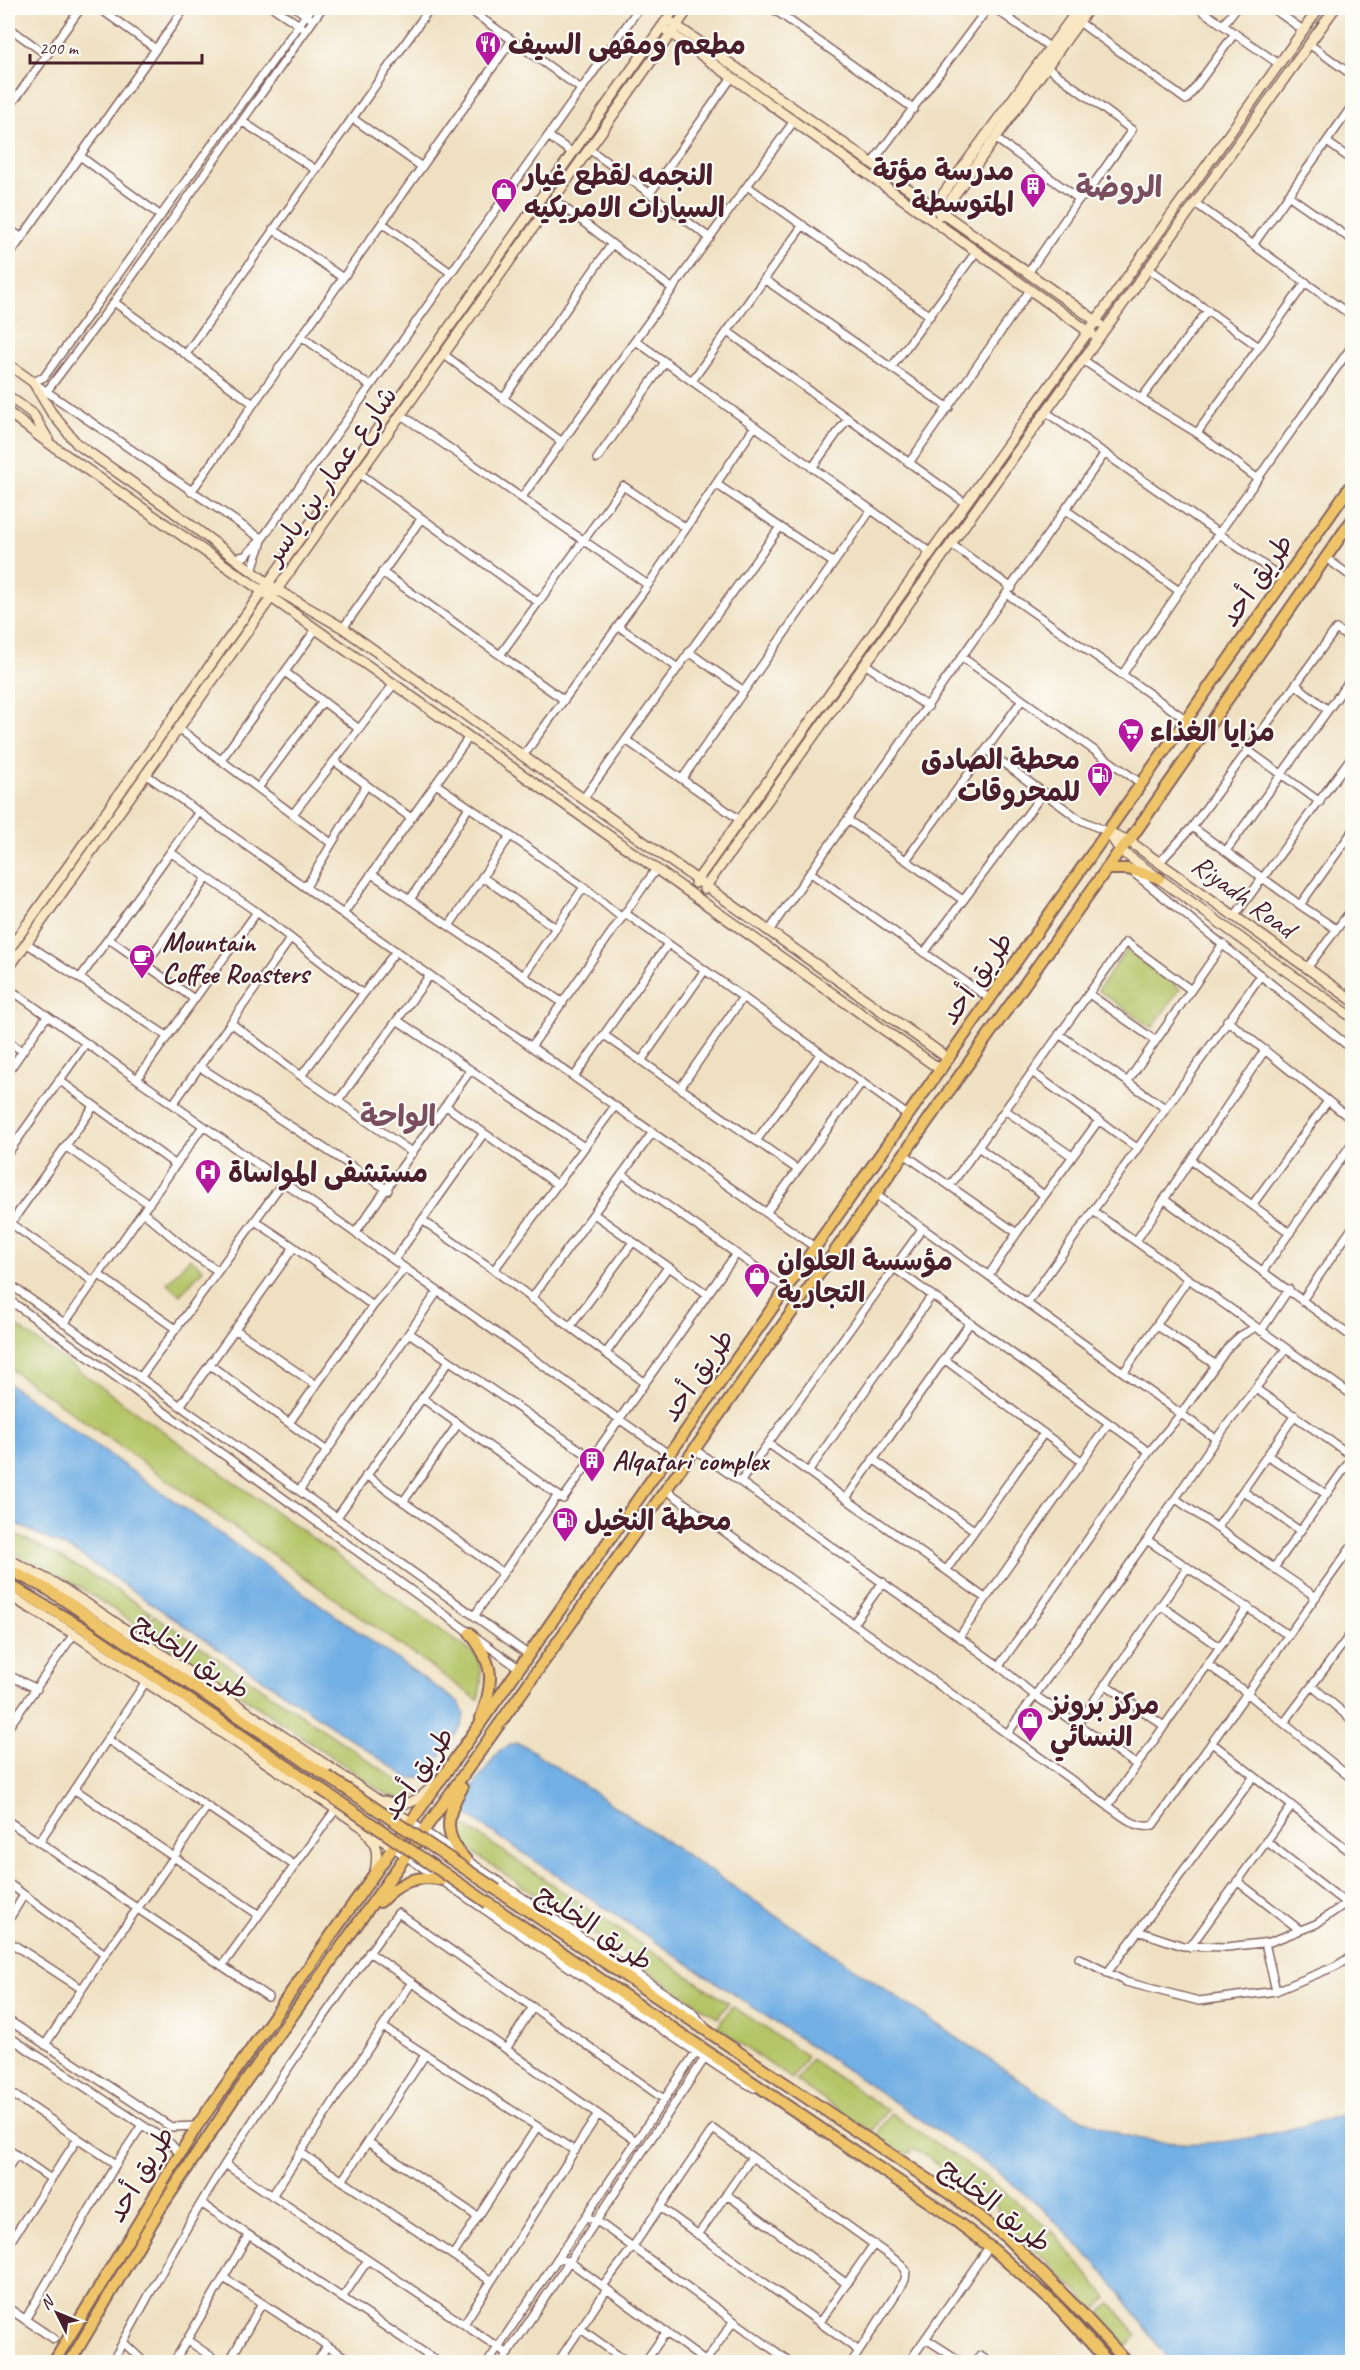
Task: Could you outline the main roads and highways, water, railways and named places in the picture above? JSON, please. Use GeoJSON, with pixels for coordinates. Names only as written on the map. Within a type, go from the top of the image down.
{"type":"FeatureCollection","features":[{"type":"Feature","properties":{"kind":"main road","name":"طريق أحد"},"geometry":{"type":"LineString","coordinates":[[54,2362],[197,2126],[1353,484]]}},
{"type":"Feature","properties":{"kind":"main road","name":"طريق أحد"},"geometry":{"type":"LineString","coordinates":[[71,2362],[166,2199],[236,2095],[1106,869],[1129,841],[1353,520]]}},
{"type":"Feature","properties":{"kind":"main road"},"geometry":{"type":"LineString","coordinates":[[1106,869],[1128,869],[1159,878]]}},
{"type":"Feature","properties":{"kind":"main road","name":"طريق الخليج"},"geometry":{"type":"LineString","coordinates":[[8,1569],[50,1590],[954,2196],[1007,2238],[1074,2305],[1126,2362]]}},
{"type":"Feature","properties":{"kind":"main road","name":"طريق الخليج"},"geometry":{"type":"LineString","coordinates":[[8,1584],[83,1628],[148,1679],[191,1702],[944,2212],[990,2247],[1060,2309],[1108,2362]]}},
{"type":"Feature","properties":{"kind":"main road"},"geometry":{"type":"LineString","coordinates":[[470,1633],[487,1657],[491,1678],[485,1707],[476,1731]]}},
{"type":"Feature","properties":{"kind":"main road"},"geometry":{"type":"LineString","coordinates":[[466,1771],[464,1785],[456,1797],[450,1816],[449,1830],[455,1849],[466,1860]]}},
{"type":"Feature","properties":{"kind":"main road"},"geometry":{"type":"LineString","coordinates":[[368,1911],[392,1890],[404,1883],[417,1878],[438,1878]]}},
{"type":"Feature","properties":{"kind":"water"},"geometry":{"type":"Polygon","coordinates":[[[8,1383],[460,1704],[464,1714],[462,1725],[430,1771],[421,1777],[410,1779],[77,1553],[8,1520],[8,1383]]]}},
{"type":"Feature","properties":{"kind":"water"},"geometry":{"type":"Polygon","coordinates":[[[515,1743],[525,1746],[1064,2110],[1093,2124],[1123,2135],[1152,2141],[1210,2143],[1239,2140],[1296,2128],[1352,2112],[1352,2362],[1170,2362],[1108,2277],[1045,2211],[997,2171],[467,1815],[465,1804],[468,1794],[499,1751],[515,1743]]]}},
{"type":"Feature","properties":{"kind":"place","name":"مطعم ومقهى السيف"},"geometry":{"type":"Point","coordinates":[488,67]}},
{"type":"Feature","properties":{"kind":"place","name":"مدرسة مؤتة المتوسطة"},"geometry":{"type":"Point","coordinates":[1033,209]}},
{"type":"Feature","properties":{"kind":"place","name":"النجمه لقطع غيار السيارات الامريكيه"},"geometry":{"type":"Point","coordinates":[504,214]}},
{"type":"Feature","properties":{"kind":"place","name":"مزايا الغذاء"},"geometry":{"type":"Point","coordinates":[1131,754]}},
{"type":"Feature","properties":{"kind":"place","name":"محطة الصادق للمحروقات"},"geometry":{"type":"Point","coordinates":[1100,798]}},
{"type":"Feature","properties":{"kind":"place","name":"Mountain Coffee Roasters"},"geometry":{"type":"Point","coordinates":[142,980]}},
{"type":"Feature","properties":{"kind":"place","name":"مستشفى المواساة"},"geometry":{"type":"Point","coordinates":[208,1195]}},
{"type":"Feature","properties":{"kind":"place","name":"مؤسسة العلوان التجارية"},"geometry":{"type":"Point","coordinates":[757,1299]}},
{"type":"Feature","properties":{"kind":"place","name":"Alqatari complex"},"geometry":{"type":"Point","coordinates":[592,1483]}},
{"type":"Feature","properties":{"kind":"place","name":"محطة النخيل"},"geometry":{"type":"Point","coordinates":[565,1543]}},
{"type":"Feature","properties":{"kind":"place","name":"مركز برونز النسائي"},"geometry":{"type":"Point","coordinates":[1030,1743]}},
{"type":"Feature","properties":{"kind":"district","name":"الروضة"},"geometry":{"type":"Point","coordinates":[1119,187]}},
{"type":"Feature","properties":{"kind":"district","name":"الواحة"},"geometry":{"type":"Point","coordinates":[398,1116]}}]}
